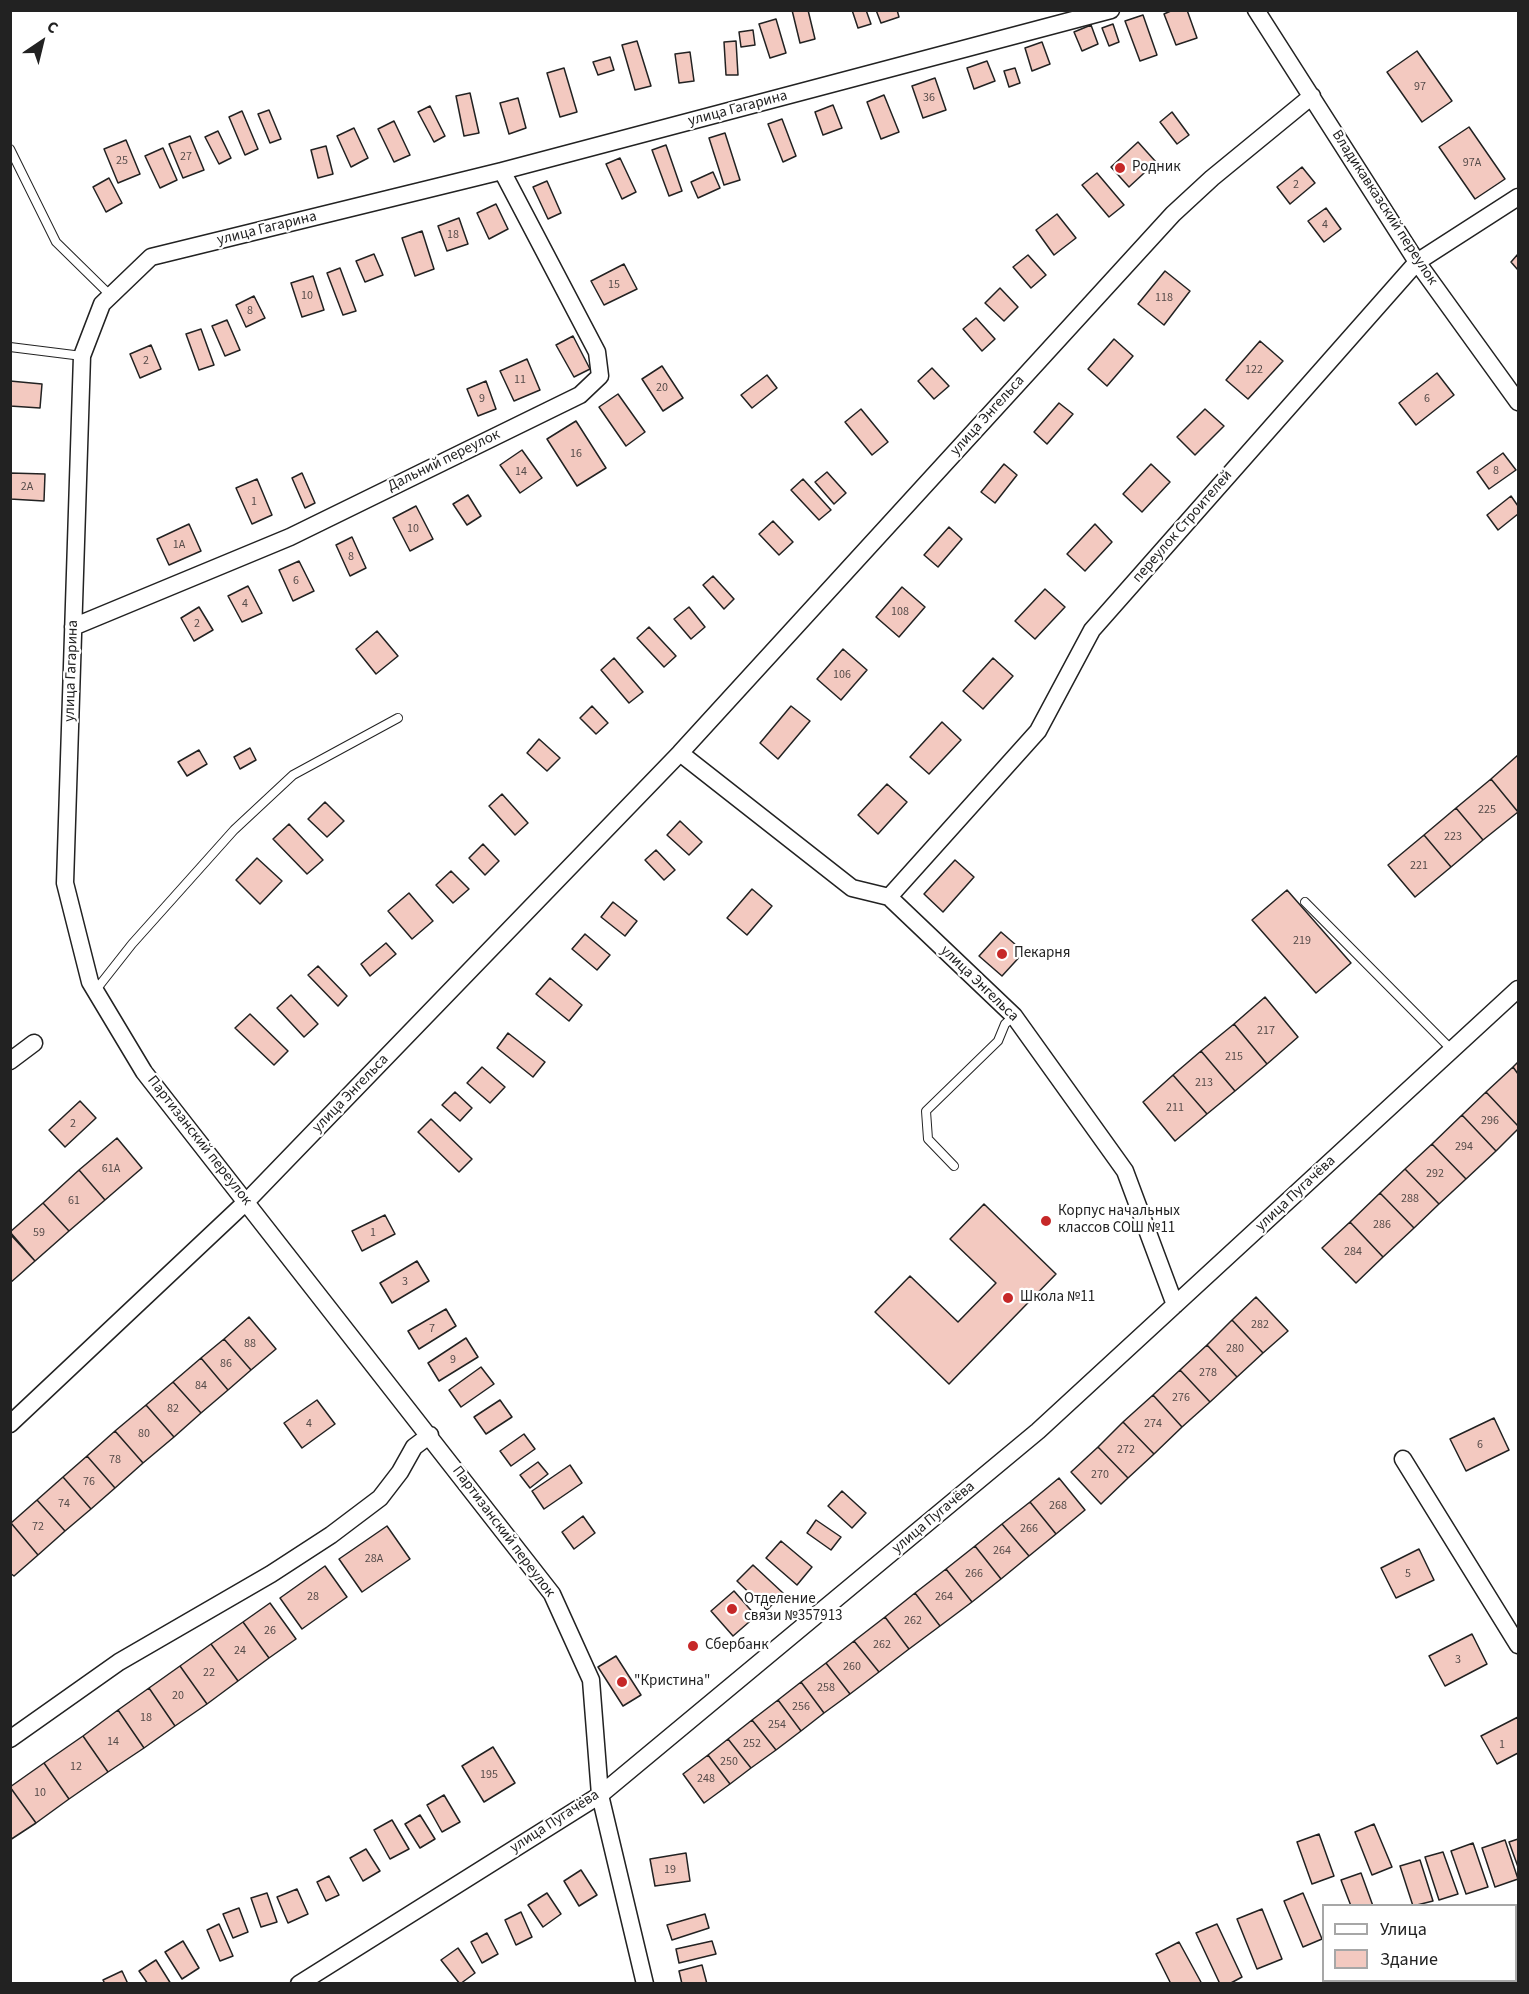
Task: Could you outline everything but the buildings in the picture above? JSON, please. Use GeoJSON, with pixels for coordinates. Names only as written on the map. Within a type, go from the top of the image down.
{"type":"FeatureCollection","features":[{"type":"Feature","properties":{"kind":"street","name":"улица Гагарина"},"geometry":{"type":"LineString","coordinates":[[93,986],[65,883],[82,356],[102,304],[152,257],[502,171],[1111,10]]}},
{"type":"Feature","properties":{"kind":"street","name":"Владикавказский переулок"},"geometry":{"type":"LineString","coordinates":[[1256,10],[1417,262],[1518,402]]}},
{"type":"Feature","properties":{"kind":"street","name":"улица Энгельса"},"geometry":{"type":"LineString","coordinates":[[10,1424],[247,1201],[680,753],[1173,214],[1212,177],[1312,96]]}},
{"type":"Feature","properties":{"kind":"street","name":"Дальний переулок"},"geometry":{"type":"LineString","coordinates":[[73,627],[290,537],[580,395],[600,376],[597,352],[502,171]]}},
{"type":"Feature","properties":{"kind":"street","name":"переулок Строителей"},"geometry":{"type":"LineString","coordinates":[[889,897],[1038,731],[1092,630],[1417,262],[1518,197]]}},
{"type":"Feature","properties":{"kind":"street","name":"улица Энгельса"},"geometry":{"type":"LineString","coordinates":[[680,753],[852,888],[889,897],[1014,1016],[1125,1171],[1175,1305]]}},
{"type":"Feature","properties":{"kind":"street","name":"Партизанский переулок"},"geometry":{"type":"LineString","coordinates":[[93,986],[144,1072],[552,1594],[591,1680],[600,1795],[645,1983]]}},
{"type":"Feature","properties":{"kind":"street","name":"улица Пугачёва"},"geometry":{"type":"LineString","coordinates":[[299,1983],[600,1795],[1038,1431],[1175,1305],[1261,1219],[1452,1050],[1518,988]]}},
{"type":"Feature","properties":{"kind":"street"},"geometry":{"type":"LineString","coordinates":[[10,1061],[34,1043]]}},
{"type":"Feature","properties":{"kind":"street"},"geometry":{"type":"LineString","coordinates":[[10,1739],[119,1662],[271,1574],[331,1535],[380,1498],[400,1472],[414,1447],[430,1435]]}},
{"type":"Feature","properties":{"kind":"street"},"geometry":{"type":"LineString","coordinates":[[1403,1459],[1518,1645]]}},
{"type":"Feature","properties":{"kind":"lane"},"geometry":{"type":"LineString","coordinates":[[10,149],[56,242],[111,296]]}},
{"type":"Feature","properties":{"kind":"lane"},"geometry":{"type":"LineString","coordinates":[[10,347],[82,356]]}},
{"type":"Feature","properties":{"kind":"lane"},"geometry":{"type":"LineString","coordinates":[[93,986],[234,830],[293,775],[398,718]]}},
{"type":"Feature","properties":{"kind":"lane"},"geometry":{"type":"LineString","coordinates":[[1305,902],[1452,1050]]}},
{"type":"Feature","properties":{"kind":"lane"},"geometry":{"type":"LineString","coordinates":[[954,1166],[928,1139],[926,1111],[998,1041],[1005,1024],[1014,1016]]}},
{"type":"Feature","properties":{"kind":"place","name":"Родник"},"geometry":{"type":"Point","coordinates":[1120,168]}},
{"type":"Feature","properties":{"kind":"place","name":"Пекарня"},"geometry":{"type":"Point","coordinates":[1002,954]}},
{"type":"Feature","properties":{"kind":"place","name":"Корпус начальных классов СОШ №11"},"geometry":{"type":"Point","coordinates":[1046,1221]}},
{"type":"Feature","properties":{"kind":"place","name":"Школа №11"},"geometry":{"type":"Point","coordinates":[1008,1298]}},
{"type":"Feature","properties":{"kind":"place","name":"Отделение связи №357913"},"geometry":{"type":"Point","coordinates":[732,1609]}},
{"type":"Feature","properties":{"kind":"place","name":"Сбербанк"},"geometry":{"type":"Point","coordinates":[693,1646]}},
{"type":"Feature","properties":{"kind":"place","name":"\"Кристина\""},"geometry":{"type":"Point","coordinates":[622,1682]}}]}
